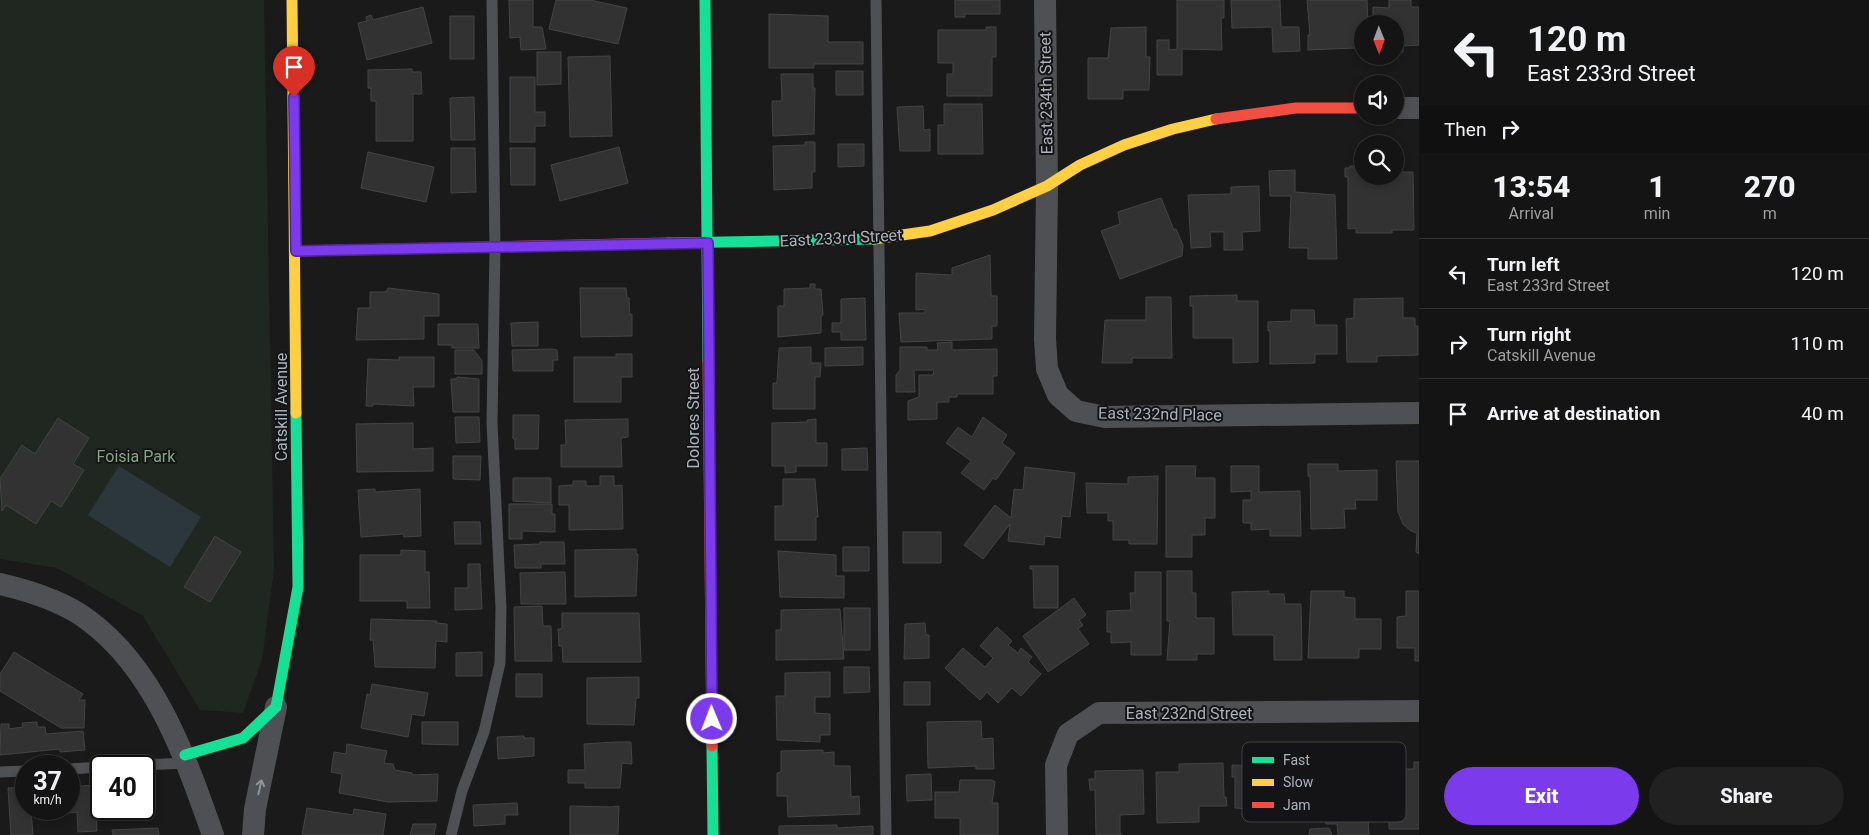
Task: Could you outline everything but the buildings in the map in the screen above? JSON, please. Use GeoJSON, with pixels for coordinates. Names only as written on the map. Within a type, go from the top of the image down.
{"type":"FeatureCollection","features":[{"type":"Feature","properties":{"kind":"street","name":"Catskill Avenue"},"geometry":{"type":"LineString","coordinates":[[276,707],[298,587],[292,0]]}},
{"type":"Feature","properties":{"kind":"street","name":"Dolores Street"},"geometry":{"type":"LineString","coordinates":[[705,0],[713,835]]}},
{"type":"Feature","properties":{"kind":"street","name":"East 234th Street"},"geometry":{"type":"LineString","coordinates":[[1045,0],[1047,186]]}},
{"type":"Feature","properties":{"kind":"street","name":"East 233rd Street"},"geometry":{"type":"LineString","coordinates":[[296,251],[877,239],[930,231],[993,210],[1047,186],[1080,165],[1124,145],[1182,127],[1228,116],[1287,109],[1354,108]]}},
{"type":"Feature","properties":{"kind":"street"},"geometry":{"type":"LineString","coordinates":[[1404,108],[1419,108]]}},
{"type":"Feature","properties":{"kind":"street","name":"East 232nd Place"},"geometry":{"type":"LineString","coordinates":[[1047,186],[1045,338],[1047,369],[1058,395],[1076,410],[1105,416],[1419,413]]}},
{"type":"Feature","properties":{"kind":"street"},"geometry":{"type":"LineString","coordinates":[[0,584],[52,600],[87,618],[109,637],[134,667],[150,692],[186,759],[213,835]]}},
{"type":"Feature","properties":{"kind":"street"},"geometry":{"type":"LineString","coordinates":[[186,759],[243,738],[276,707]]}},
{"type":"Feature","properties":{"kind":"street"},"geometry":{"type":"LineString","coordinates":[[253,835],[255,809],[276,707]]}},
{"type":"Feature","properties":{"kind":"street","name":"East 232nd Street"},"geometry":{"type":"LineString","coordinates":[[1057,835],[1056,765],[1068,734],[1099,713],[1419,711]]}},
{"type":"Feature","properties":{"kind":"lane"},"geometry":{"type":"LineString","coordinates":[[450,835],[462,791],[484,732],[500,664],[501,608],[492,423],[495,248],[492,0]]}},
{"type":"Feature","properties":{"kind":"lane"},"geometry":{"type":"LineString","coordinates":[[876,0],[877,239],[886,835]]}},
{"type":"Feature","properties":{"kind":"lane"},"geometry":{"type":"LineString","coordinates":[[155,762],[186,759]]}},
{"type":"Feature","properties":{"kind":"lane"},"geometry":{"type":"LineString","coordinates":[[0,772],[15,771]]}},
{"type":"Feature","properties":{"kind":"green space","name":"Foisia Park"},"geometry":{"type":"Polygon","coordinates":[[[0,0],[264,0],[274,569],[262,660],[243,713],[200,710],[143,616],[57,568],[0,559],[0,0]]]}},
{"type":"Feature","properties":{"kind":"shaded area"},"geometry":{"type":"Polygon","coordinates":[[[119,466],[201,517],[170,567],[88,515],[119,466]]]}},
{"type":"Feature","properties":{"kind":"traffic: fast"},"geometry":{"type":"LineString","coordinates":[[705,0],[708,361]]}},
{"type":"Feature","properties":{"kind":"traffic: fast"},"geometry":{"type":"LineString","coordinates":[[668,243],[874,239]]}},
{"type":"Feature","properties":{"kind":"traffic: fast"},"geometry":{"type":"LineString","coordinates":[[185,755],[243,738],[276,707],[298,587],[296,413]]}},
{"type":"Feature","properties":{"kind":"traffic: fast"},"geometry":{"type":"LineString","coordinates":[[712,746],[713,835]]}},
{"type":"Feature","properties":{"kind":"traffic: slow"},"geometry":{"type":"LineString","coordinates":[[292,0],[296,413]]}},
{"type":"Feature","properties":{"kind":"traffic: slow"},"geometry":{"type":"LineString","coordinates":[[874,239],[930,231],[993,210],[1047,186],[1080,165],[1124,145],[1173,129],[1216,119]]}},
{"type":"Feature","properties":{"kind":"traffic: jam"},"geometry":{"type":"LineString","coordinates":[[1216,119],[1296,108],[1354,108]]}},
{"type":"Feature","properties":{"kind":"traffic: jam"},"geometry":{"type":"LineString","coordinates":[[296,251],[668,243]]}},
{"type":"Feature","properties":{"kind":"traffic: jam"},"geometry":{"type":"LineString","coordinates":[[708,361],[712,746]]}},
{"type":"Feature","properties":{"kind":"route"},"geometry":{"type":"LineString","coordinates":[[294,97],[296,251],[708,243],[712,719]]}}]}
